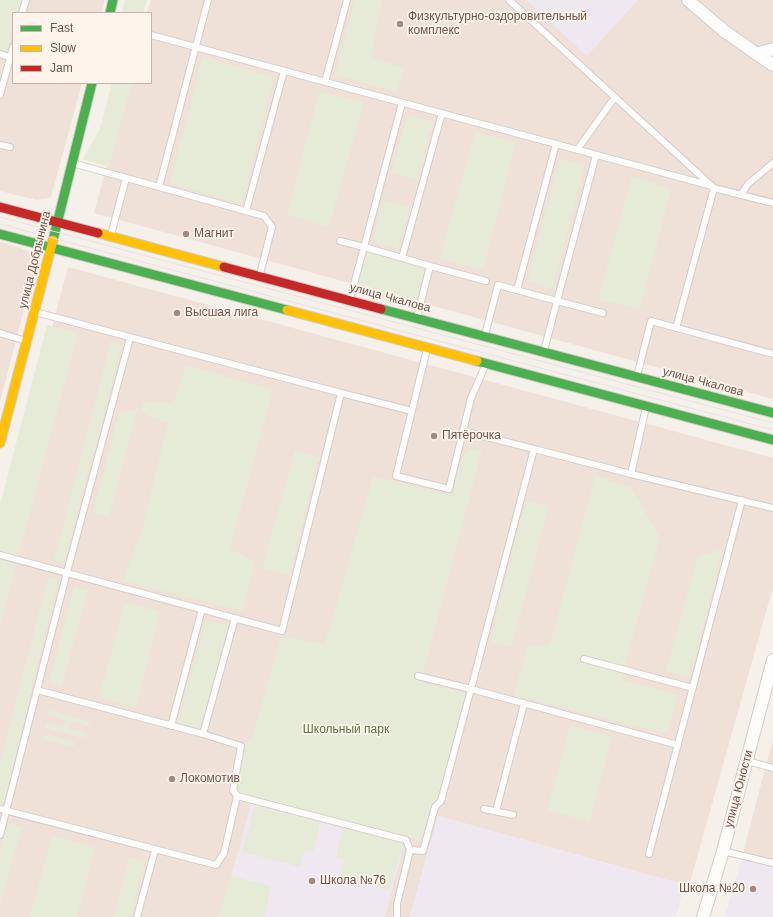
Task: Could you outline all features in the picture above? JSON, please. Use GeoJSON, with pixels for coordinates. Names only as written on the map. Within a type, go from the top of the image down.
{"type":"FeatureCollection","features":[{"type":"Feature","properties":{"kind":"street"},"geometry":{"type":"LineString","coordinates":[[110,12],[113,0]]}},
{"type":"Feature","properties":{"kind":"street"},"geometry":{"type":"LineString","coordinates":[[688,0],[724,31],[773,65]]}},
{"type":"Feature","properties":{"kind":"street"},"geometry":{"type":"LineString","coordinates":[[757,54],[773,49]]}},
{"type":"Feature","properties":{"kind":"street","name":"улица Добрынина"},"geometry":{"type":"LineString","coordinates":[[0,443],[35,312],[56,222],[92,84]]}},
{"type":"Feature","properties":{"kind":"street","name":"улица Чкалова"},"geometry":{"type":"LineString","coordinates":[[0,207],[773,413]]}},
{"type":"Feature","properties":{"kind":"street"},"geometry":{"type":"LineString","coordinates":[[0,234],[773,440]]}},
{"type":"Feature","properties":{"kind":"street","name":"улица Юности"},"geometry":{"type":"LineString","coordinates":[[703,917],[723,851],[773,660]]}},
{"type":"Feature","properties":{"kind":"lane"},"geometry":{"type":"LineString","coordinates":[[22,12],[26,0]]}},
{"type":"Feature","properties":{"kind":"lane"},"geometry":{"type":"LineString","coordinates":[[159,187],[208,0]]}},
{"type":"Feature","properties":{"kind":"lane"},"geometry":{"type":"LineString","coordinates":[[325,82],[347,0]]}},
{"type":"Feature","properties":{"kind":"lane"},"geometry":{"type":"LineString","coordinates":[[509,0],[713,187]]}},
{"type":"Feature","properties":{"kind":"lane"},"geometry":{"type":"LineString","coordinates":[[152,35],[773,203]]}},
{"type":"Feature","properties":{"kind":"lane"},"geometry":{"type":"LineString","coordinates":[[0,54],[12,57],[0,95]]}},
{"type":"Feature","properties":{"kind":"lane"},"geometry":{"type":"LineString","coordinates":[[246,211],[284,71]]}},
{"type":"Feature","properties":{"kind":"lane"},"geometry":{"type":"LineString","coordinates":[[577,150],[615,97]]}},
{"type":"Feature","properties":{"kind":"lane"},"geometry":{"type":"LineString","coordinates":[[350,300],[402,103]]}},
{"type":"Feature","properties":{"kind":"lane"},"geometry":{"type":"LineString","coordinates":[[402,258],[442,113]]}},
{"type":"Feature","properties":{"kind":"lane"},"geometry":{"type":"LineString","coordinates":[[517,290],[556,144]]}},
{"type":"Feature","properties":{"kind":"lane"},"geometry":{"type":"LineString","coordinates":[[0,145],[10,147]]}},
{"type":"Feature","properties":{"kind":"lane"},"geometry":{"type":"LineString","coordinates":[[544,352],[596,155]]}},
{"type":"Feature","properties":{"kind":"lane"},"geometry":{"type":"LineString","coordinates":[[741,195],[748,184],[773,162]]}},
{"type":"Feature","properties":{"kind":"lane"},"geometry":{"type":"LineString","coordinates":[[71,163],[264,216],[272,227],[260,276]]}},
{"type":"Feature","properties":{"kind":"lane"},"geometry":{"type":"LineString","coordinates":[[111,236],[126,178]]}},
{"type":"Feature","properties":{"kind":"lane"},"geometry":{"type":"LineString","coordinates":[[676,328],[713,187]]}},
{"type":"Feature","properties":{"kind":"lane"},"geometry":{"type":"LineString","coordinates":[[340,241],[486,281]]}},
{"type":"Feature","properties":{"kind":"lane"},"geometry":{"type":"LineString","coordinates":[[417,318],[430,266]]}},
{"type":"Feature","properties":{"kind":"lane"},"geometry":{"type":"LineString","coordinates":[[485,336],[498,284],[603,313]]}},
{"type":"Feature","properties":{"kind":"lane"},"geometry":{"type":"LineString","coordinates":[[35,312],[412,411]]}},
{"type":"Feature","properties":{"kind":"lane"},"geometry":{"type":"LineString","coordinates":[[637,377],[651,321],[773,354]]}},
{"type":"Feature","properties":{"kind":"lane"},"geometry":{"type":"LineString","coordinates":[[0,333],[27,341]]}},
{"type":"Feature","properties":{"kind":"lane"},"geometry":{"type":"LineString","coordinates":[[0,835],[3,810],[37,690],[130,338]]}},
{"type":"Feature","properties":{"kind":"lane"},"geometry":{"type":"LineString","coordinates":[[427,348],[396,476],[449,489],[471,398],[486,364]]}},
{"type":"Feature","properties":{"kind":"lane"},"geometry":{"type":"LineString","coordinates":[[0,555],[282,631],[341,393]]}},
{"type":"Feature","properties":{"kind":"lane"},"geometry":{"type":"LineString","coordinates":[[631,474],[647,407]]}},
{"type":"Feature","properties":{"kind":"lane"},"geometry":{"type":"LineString","coordinates":[[463,431],[631,474],[773,508]]}},
{"type":"Feature","properties":{"kind":"lane"},"geometry":{"type":"LineString","coordinates":[[410,850],[422,851],[435,807],[441,801],[534,449]]}},
{"type":"Feature","properties":{"kind":"lane"},"geometry":{"type":"LineString","coordinates":[[649,854],[742,500]]}},
{"type":"Feature","properties":{"kind":"lane"},"geometry":{"type":"LineString","coordinates":[[172,726],[202,609]]}},
{"type":"Feature","properties":{"kind":"lane"},"geometry":{"type":"LineString","coordinates":[[203,734],[235,618]]}},
{"type":"Feature","properties":{"kind":"lane"},"geometry":{"type":"LineString","coordinates":[[584,660],[693,688]]}},
{"type":"Feature","properties":{"kind":"lane"},"geometry":{"type":"LineString","coordinates":[[418,676],[678,745]]}},
{"type":"Feature","properties":{"kind":"lane"},"geometry":{"type":"LineString","coordinates":[[37,690],[203,734],[241,746],[233,790],[238,796],[406,840],[410,850],[397,904],[397,917]]}},
{"type":"Feature","properties":{"kind":"lane"},"geometry":{"type":"LineString","coordinates":[[496,811],[524,704]]}},
{"type":"Feature","properties":{"kind":"lane"},"geometry":{"type":"LineString","coordinates":[[747,761],[773,768]]}},
{"type":"Feature","properties":{"kind":"lane"},"geometry":{"type":"LineString","coordinates":[[3,810],[216,865],[224,853],[238,796]]}},
{"type":"Feature","properties":{"kind":"lane"},"geometry":{"type":"LineString","coordinates":[[484,808],[513,816]]}},
{"type":"Feature","properties":{"kind":"lane"},"geometry":{"type":"LineString","coordinates":[[137,917],[155,850]]}},
{"type":"Feature","properties":{"kind":"lane"},"geometry":{"type":"LineString","coordinates":[[723,851],[773,863]]}},
{"type":"Feature","properties":{"kind":"shaded area"},"geometry":{"type":"Polygon","coordinates":[[[0,0],[105,0],[101,12],[12,12],[12,84],[82,84],[51,197],[37,200],[0,191],[0,0]]]}},
{"type":"Feature","properties":{"kind":"shaded area"},"geometry":{"type":"Polygon","coordinates":[[[151,0],[773,0],[773,399],[94,213],[129,84],[152,84],[152,12],[147,12],[151,0]]]}},
{"type":"Feature","properties":{"kind":"shaded area"},"geometry":{"type":"Polygon","coordinates":[[[526,0],[638,0],[587,56],[526,0]]]}},
{"type":"Feature","properties":{"kind":"shaded area"},"geometry":{"type":"Polygon","coordinates":[[[0,242],[30,252],[34,256],[36,263],[0,402],[0,242]]]}},
{"type":"Feature","properties":{"kind":"shaded area"},"geometry":{"type":"Polygon","coordinates":[[[68,267],[773,458],[773,587],[689,886],[438,816],[410,917],[0,917],[0,524],[68,267]]]}},
{"type":"Feature","properties":{"kind":"shaded area"},"geometry":{"type":"Polygon","coordinates":[[[773,738],[773,861],[743,853],[773,738]]]}},
{"type":"Feature","properties":{"kind":"shaded area","name":"Школа №76"},"geometry":{"type":"Polygon","coordinates":[[[251,804],[404,845],[385,917],[220,917],[251,804]]]}},
{"type":"Feature","properties":{"kind":"shaded area"},"geometry":{"type":"Polygon","coordinates":[[[438,816],[684,885],[676,917],[410,917],[438,816]]]}},
{"type":"Feature","properties":{"kind":"shaded area","name":"Школа №20"},"geometry":{"type":"Polygon","coordinates":[[[743,853],[773,861],[773,917],[725,917],[743,853]]]}},
{"type":"Feature","properties":{"kind":"green space"},"geometry":{"type":"Polygon","coordinates":[[[0,0],[21,0],[18,12],[12,12],[12,34],[7,51],[0,49],[0,0]]]}},
{"type":"Feature","properties":{"kind":"green space"},"geometry":{"type":"Polygon","coordinates":[[[125,0],[147,0],[143,12],[122,12],[125,0]]]}},
{"type":"Feature","properties":{"kind":"green space"},"geometry":{"type":"Polygon","coordinates":[[[355,0],[382,0],[371,57],[404,68],[397,92],[335,75],[355,0]]]}},
{"type":"Feature","properties":{"kind":"green space"},"geometry":{"type":"Polygon","coordinates":[[[203,57],[274,77],[242,204],[170,183],[203,57]]]}},
{"type":"Feature","properties":{"kind":"green space"},"geometry":{"type":"Polygon","coordinates":[[[112,84],[132,84],[109,167],[83,159],[100,129],[112,84]]]}},
{"type":"Feature","properties":{"kind":"green space"},"geometry":{"type":"Polygon","coordinates":[[[319,92],[364,102],[329,227],[287,215],[319,92]]]}},
{"type":"Feature","properties":{"kind":"green space"},"geometry":{"type":"Polygon","coordinates":[[[407,116],[433,121],[417,180],[391,173],[407,116]]]}},
{"type":"Feature","properties":{"kind":"green space"},"geometry":{"type":"Polygon","coordinates":[[[475,132],[516,143],[483,270],[440,258],[475,132]]]}},
{"type":"Feature","properties":{"kind":"green space"},"geometry":{"type":"Polygon","coordinates":[[[559,159],[585,164],[553,289],[528,281],[559,159]]]}},
{"type":"Feature","properties":{"kind":"green space"},"geometry":{"type":"Polygon","coordinates":[[[632,176],[671,189],[640,309],[598,300],[632,176]]]}},
{"type":"Feature","properties":{"kind":"green space"},"geometry":{"type":"Polygon","coordinates":[[[383,200],[410,207],[398,249],[373,242],[383,200]]]}},
{"type":"Feature","properties":{"kind":"green space"},"geometry":{"type":"Polygon","coordinates":[[[366,251],[425,268],[414,308],[355,292],[366,251]]]}},
{"type":"Feature","properties":{"kind":"green space"},"geometry":{"type":"Polygon","coordinates":[[[47,325],[78,333],[0,626],[0,505],[47,325]]]}},
{"type":"Feature","properties":{"kind":"green space"},"geometry":{"type":"Polygon","coordinates":[[[111,341],[122,345],[64,562],[54,560],[111,341]]]}},
{"type":"Feature","properties":{"kind":"green space"},"geometry":{"type":"Polygon","coordinates":[[[186,365],[273,390],[230,549],[255,562],[243,611],[123,581],[143,526],[168,423],[141,412],[143,402],[173,403],[186,365]]]}},
{"type":"Feature","properties":{"kind":"green space"},"geometry":{"type":"Polygon","coordinates":[[[138,408],[109,517],[93,513],[119,413],[138,408]]]}},
{"type":"Feature","properties":{"kind":"green space","name":"Школьный парк"},"geometry":{"type":"Polygon","coordinates":[[[470,449],[482,450],[421,682],[466,694],[438,799],[432,806],[420,840],[243,795],[235,790],[244,745],[253,736],[281,636],[325,644],[373,477],[453,496],[463,455],[470,449]]]}},
{"type":"Feature","properties":{"kind":"green space"},"geometry":{"type":"Polygon","coordinates":[[[295,451],[318,457],[290,575],[262,569],[295,451]]]}},
{"type":"Feature","properties":{"kind":"green space"},"geometry":{"type":"Polygon","coordinates":[[[595,476],[632,488],[660,538],[621,679],[677,695],[668,734],[514,695],[527,647],[550,645],[595,476]]]}},
{"type":"Feature","properties":{"kind":"green space"},"geometry":{"type":"Polygon","coordinates":[[[526,501],[549,506],[512,646],[490,642],[526,501]]]}},
{"type":"Feature","properties":{"kind":"green space"},"geometry":{"type":"Polygon","coordinates":[[[723,549],[689,678],[666,671],[698,556],[723,549]]]}},
{"type":"Feature","properties":{"kind":"green space"},"geometry":{"type":"Polygon","coordinates":[[[48,577],[58,579],[4,803],[0,802],[0,763],[48,577]]]}},
{"type":"Feature","properties":{"kind":"green space"},"geometry":{"type":"Polygon","coordinates":[[[74,587],[88,590],[62,686],[49,682],[74,587]]]}},
{"type":"Feature","properties":{"kind":"green space"},"geometry":{"type":"Polygon","coordinates":[[[125,602],[160,612],[136,708],[99,697],[125,602]]]}},
{"type":"Feature","properties":{"kind":"green space"},"geometry":{"type":"Polygon","coordinates":[[[206,621],[228,626],[200,728],[178,723],[206,621]]]}},
{"type":"Feature","properties":{"kind":"green space"},"geometry":{"type":"Polygon","coordinates":[[[49,710],[90,722],[89,726],[70,721],[69,729],[87,733],[86,738],[45,728],[46,723],[64,728],[66,720],[48,714],[49,710]]]}},
{"type":"Feature","properties":{"kind":"green space"},"geometry":{"type":"Polygon","coordinates":[[[570,726],[612,737],[590,822],[547,810],[570,726]]]}},
{"type":"Feature","properties":{"kind":"green space"},"geometry":{"type":"Polygon","coordinates":[[[45,734],[75,742],[74,747],[44,739],[45,734]]]}},
{"type":"Feature","properties":{"kind":"green space"},"geometry":{"type":"Polygon","coordinates":[[[255,806],[320,823],[313,852],[305,850],[300,867],[242,852],[255,806]]]}},
{"type":"Feature","properties":{"kind":"green space"},"geometry":{"type":"Polygon","coordinates":[[[8,823],[22,827],[0,905],[0,852],[8,823]]]}},
{"type":"Feature","properties":{"kind":"green space"},"geometry":{"type":"Polygon","coordinates":[[[343,828],[403,844],[390,890],[340,877],[345,860],[336,857],[343,828]]]}},
{"type":"Feature","properties":{"kind":"green space"},"geometry":{"type":"Polygon","coordinates":[[[52,835],[95,848],[77,917],[30,917],[52,835]]]}},
{"type":"Feature","properties":{"kind":"green space"},"geometry":{"type":"Polygon","coordinates":[[[129,857],[145,862],[131,917],[114,917],[129,857]]]}},
{"type":"Feature","properties":{"kind":"green space"},"geometry":{"type":"Polygon","coordinates":[[[231,876],[271,886],[264,917],[218,917],[231,876]]]}},
{"type":"Feature","properties":{"kind":"tram line"},"geometry":{"type":"LineString","coordinates":[[0,217],[773,423]]}},
{"type":"Feature","properties":{"kind":"tram line"},"geometry":{"type":"LineString","coordinates":[[0,224],[773,430]]}},
{"type":"Feature","properties":{"kind":"traffic: fast"},"geometry":{"type":"LineString","coordinates":[[110,12],[113,0]]}},
{"type":"Feature","properties":{"kind":"traffic: fast"},"geometry":{"type":"LineString","coordinates":[[53,240],[92,84]]}},
{"type":"Feature","properties":{"kind":"traffic: fast"},"geometry":{"type":"LineString","coordinates":[[0,234],[287,310]]}},
{"type":"Feature","properties":{"kind":"traffic: fast"},"geometry":{"type":"LineString","coordinates":[[381,309],[773,413]]}},
{"type":"Feature","properties":{"kind":"traffic: fast"},"geometry":{"type":"LineString","coordinates":[[477,361],[773,440]]}},
{"type":"Feature","properties":{"kind":"traffic: slow"},"geometry":{"type":"LineString","coordinates":[[98,233],[224,267]]}},
{"type":"Feature","properties":{"kind":"traffic: slow"},"geometry":{"type":"LineString","coordinates":[[0,443],[53,240]]}},
{"type":"Feature","properties":{"kind":"traffic: slow"},"geometry":{"type":"LineString","coordinates":[[287,310],[477,361]]}},
{"type":"Feature","properties":{"kind":"traffic: jam"},"geometry":{"type":"LineString","coordinates":[[0,207],[98,233]]}},
{"type":"Feature","properties":{"kind":"traffic: jam"},"geometry":{"type":"LineString","coordinates":[[224,267],[381,309]]}},
{"type":"Feature","properties":{"kind":"place","name":"Физкультурно-оздоровительный комплекс"},"geometry":{"type":"Point","coordinates":[400,24]}},
{"type":"Feature","properties":{"kind":"place","name":"Магнит"},"geometry":{"type":"Point","coordinates":[186,234]}},
{"type":"Feature","properties":{"kind":"place","name":"Высшая лига"},"geometry":{"type":"Point","coordinates":[177,313]}},
{"type":"Feature","properties":{"kind":"place","name":"Пятёрочка"},"geometry":{"type":"Point","coordinates":[434,436]}},
{"type":"Feature","properties":{"kind":"place","name":"Локомотив"},"geometry":{"type":"Point","coordinates":[172,779]}},
{"type":"Feature","properties":{"kind":"place","name":"Школа №76"},"geometry":{"type":"Point","coordinates":[312,881]}},
{"type":"Feature","properties":{"kind":"place","name":"Школа №20"},"geometry":{"type":"Point","coordinates":[753,889]}}]}
